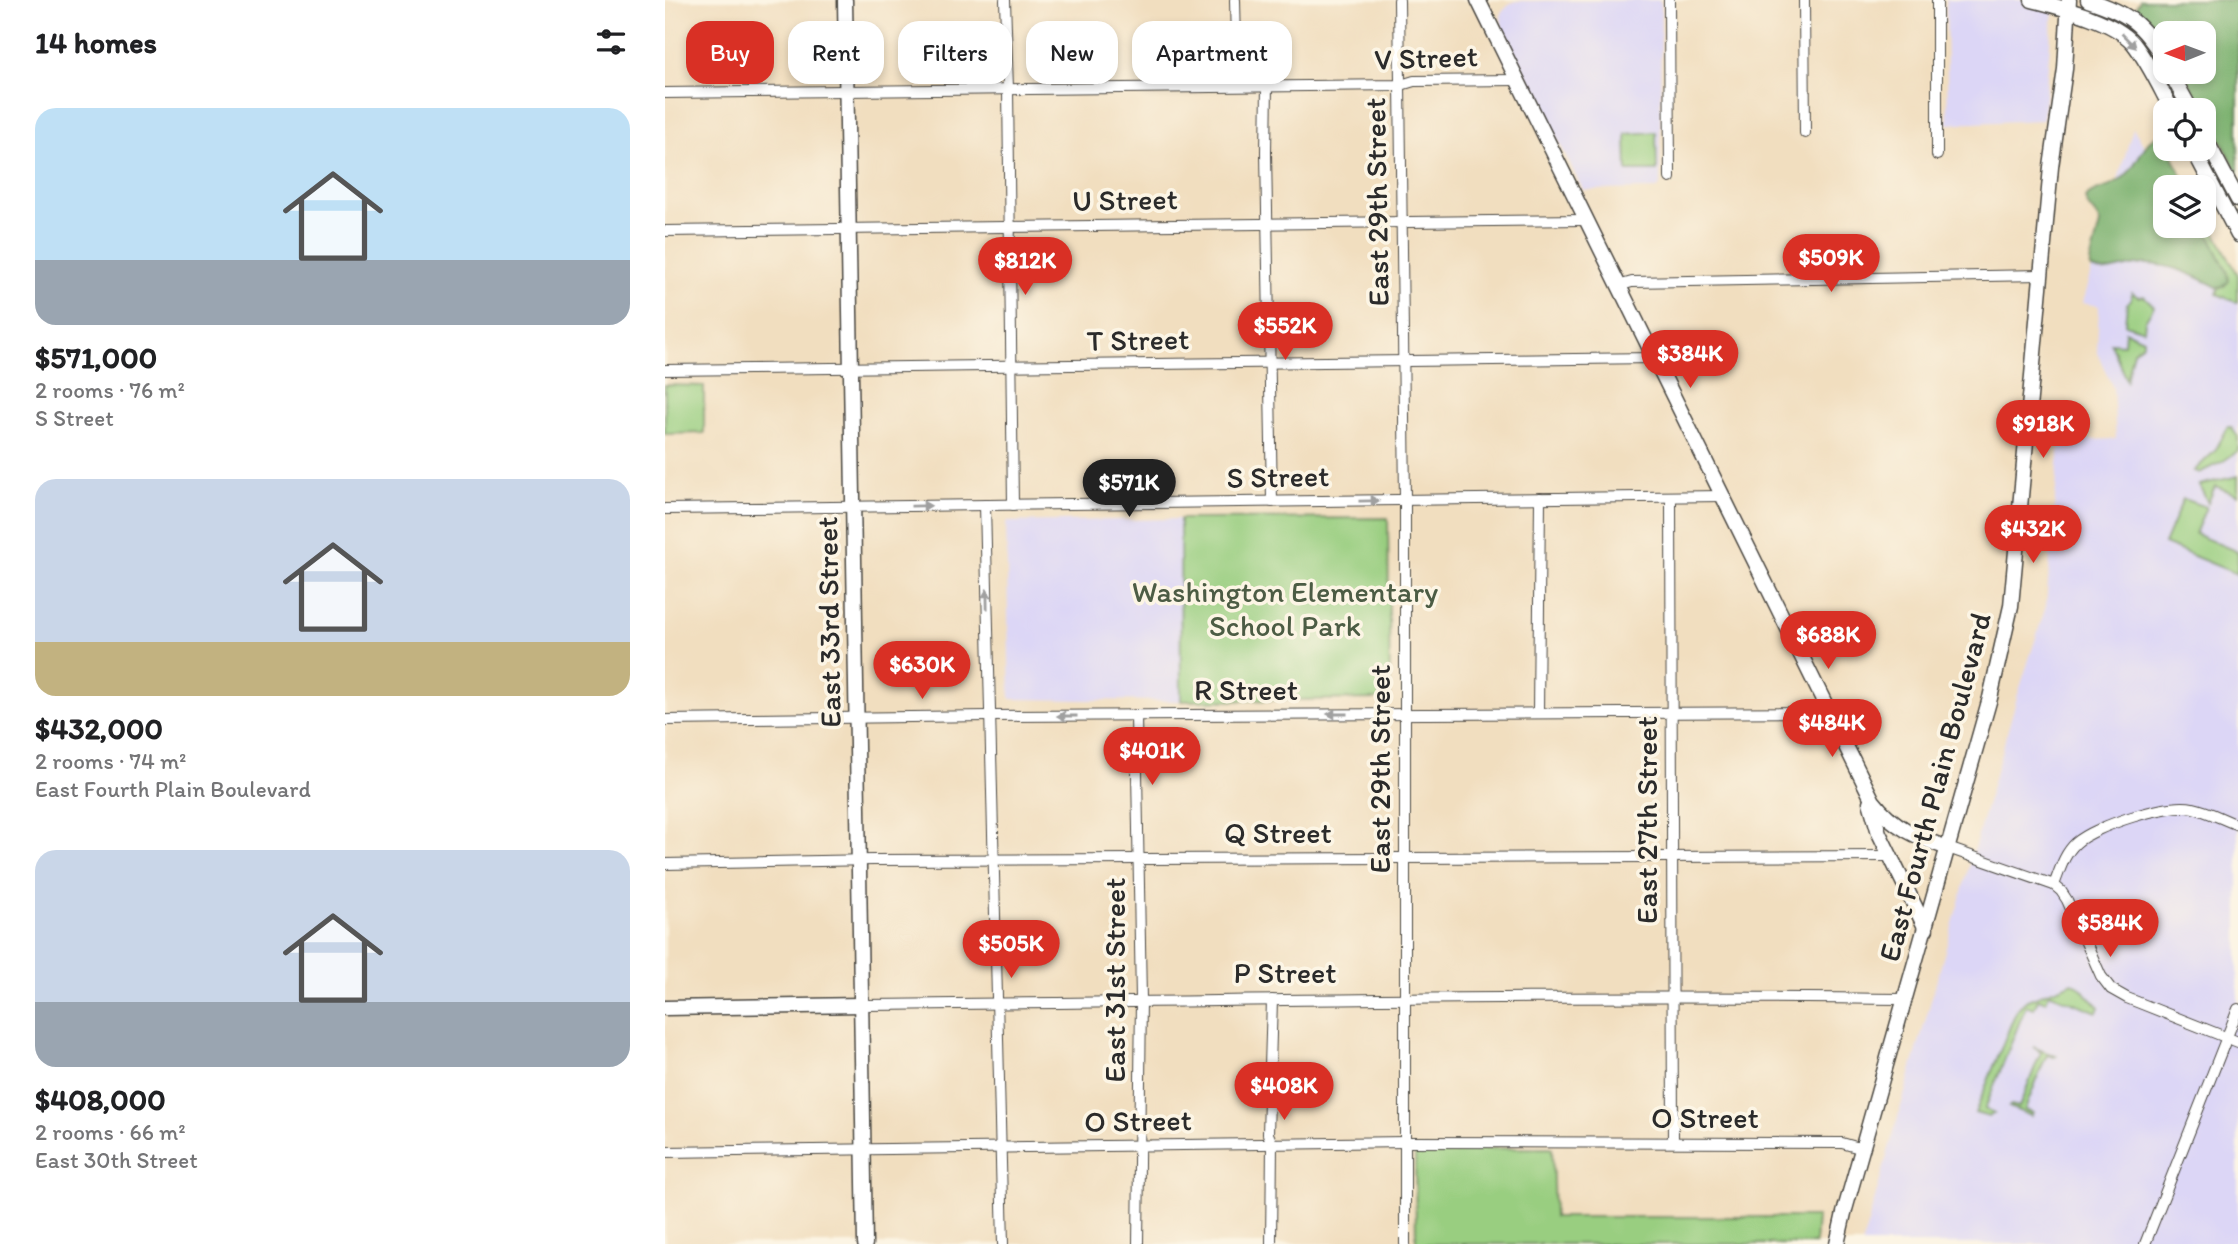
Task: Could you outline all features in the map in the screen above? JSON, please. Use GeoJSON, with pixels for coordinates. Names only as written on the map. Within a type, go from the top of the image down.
{"type":"FeatureCollection","features":[{"type":"Feature","properties":{"kind":"street","name":"East 33rd Street"},"geometry":{"type":"LineString","coordinates":[[845,0],[865,1244]]}},
{"type":"Feature","properties":{"kind":"street"},"geometry":{"type":"LineString","coordinates":[[1005,0],[1009,89],[1013,505]]}},
{"type":"Feature","properties":{"kind":"street"},"geometry":{"type":"LineString","coordinates":[[1235,0],[1237,86]]}},
{"type":"Feature","properties":{"kind":"street","name":"East 29th Street"},"geometry":{"type":"LineString","coordinates":[[1399,0],[1405,500],[1405,1244]]}},
{"type":"Feature","properties":{"kind":"street"},"geometry":{"type":"LineString","coordinates":[[1478,0],[1867,791],[1879,810],[1897,826],[1918,838],[2054,885],[2067,900],[2101,976],[2111,989],[2127,998],[2238,1042]]}},
{"type":"Feature","properties":{"kind":"street"},"geometry":{"type":"LineString","coordinates":[[1669,0],[1670,178]]}},
{"type":"Feature","properties":{"kind":"street"},"geometry":{"type":"LineString","coordinates":[[1804,0],[1805,133]]}},
{"type":"Feature","properties":{"kind":"street"},"geometry":{"type":"LineString","coordinates":[[1937,0],[1937,155]]}},
{"type":"Feature","properties":{"kind":"street"},"geometry":{"type":"LineString","coordinates":[[2032,0],[2069,6],[2114,29],[2132,42],[2165,98]]}},
{"type":"Feature","properties":{"kind":"street"},"geometry":{"type":"LineString","coordinates":[[2088,0],[2130,17],[2153,44]]}},
{"type":"Feature","properties":{"kind":"street","name":"East Fourth Plain Boulevard"},"geometry":{"type":"LineString","coordinates":[[1837,1244],[1993,688],[2011,606],[2069,6]]}},
{"type":"Feature","properties":{"kind":"street","name":"V Street"},"geometry":{"type":"LineString","coordinates":[[665,93],[1401,85],[1414,81],[1518,80]]}},
{"type":"Feature","properties":{"kind":"street"},"geometry":{"type":"LineString","coordinates":[[1267,86],[1272,502]]}},
{"type":"Feature","properties":{"kind":"street"},"geometry":{"type":"LineString","coordinates":[[2216,159],[2238,200]]}},
{"type":"Feature","properties":{"kind":"street"},"geometry":{"type":"LineString","coordinates":[[2199,161],[2238,235]]}},
{"type":"Feature","properties":{"kind":"street","name":"U Street"},"geometry":{"type":"LineString","coordinates":[[665,231],[1585,220]]}},
{"type":"Feature","properties":{"kind":"street"},"geometry":{"type":"LineString","coordinates":[[1618,286],[1632,282],[2042,275]]}},
{"type":"Feature","properties":{"kind":"street","name":"T Street"},"geometry":{"type":"LineString","coordinates":[[665,370],[1654,358]]}},
{"type":"Feature","properties":{"kind":"street","name":"S Street"},"geometry":{"type":"LineString","coordinates":[[665,509],[1723,496]]}},
{"type":"Feature","properties":{"kind":"street"},"geometry":{"type":"LineString","coordinates":[[1538,713],[1540,498]]}},
{"type":"Feature","properties":{"kind":"street","name":"East 27th Street"},"geometry":{"type":"LineString","coordinates":[[1671,498],[1673,1142]]}},
{"type":"Feature","properties":{"kind":"street"},"geometry":{"type":"LineString","coordinates":[[985,505],[1003,1244]]}},
{"type":"Feature","properties":{"kind":"street","name":"R Street"},"geometry":{"type":"LineString","coordinates":[[665,720],[1828,712]]}},
{"type":"Feature","properties":{"kind":"street","name":"East 31st Street"},"geometry":{"type":"LineString","coordinates":[[1136,715],[1141,1000],[1138,1244]]}},
{"type":"Feature","properties":{"kind":"street"},"geometry":{"type":"LineString","coordinates":[[1867,791],[1879,833],[1926,929]]}},
{"type":"Feature","properties":{"kind":"street"},"geometry":{"type":"LineString","coordinates":[[2054,885],[2064,859],[2076,843],[2092,832],[2151,811],[2174,806],[2193,808],[2238,825]]}},
{"type":"Feature","properties":{"kind":"street","name":"Q Street"},"geometry":{"type":"LineString","coordinates":[[665,863],[993,859],[1890,856]]}},
{"type":"Feature","properties":{"kind":"street","name":"P Street"},"geometry":{"type":"LineString","coordinates":[[665,1008],[1141,1000],[1672,997],[1906,999]]}},
{"type":"Feature","properties":{"kind":"street"},"geometry":{"type":"LineString","coordinates":[[1271,1244],[1272,1143],[1268,1134],[1272,1000]]}},
{"type":"Feature","properties":{"kind":"street"},"geometry":{"type":"LineString","coordinates":[[2145,1244],[2238,1009]]}},
{"type":"Feature","properties":{"kind":"street","name":"O Street"},"geometry":{"type":"LineString","coordinates":[[665,1152],[1406,1142],[1842,1143],[1863,1149]]}},
{"type":"Feature","properties":{"kind":"shaded area"},"geometry":{"type":"Polygon","coordinates":[[[1659,0],[1660,186],[1657,189],[1583,190],[1502,28],[1503,11],[1517,1],[1659,0]]]}},
{"type":"Feature","properties":{"kind":"shaded area"},"geometry":{"type":"Polygon","coordinates":[[[1946,0],[2054,0],[2043,120],[1948,124],[1946,0]]]}},
{"type":"Feature","properties":{"kind":"shaded area"},"geometry":{"type":"Polygon","coordinates":[[[2133,128],[2162,175],[2153,175],[2153,238],[2177,238],[2238,298],[2238,1244],[1862,1244],[2018,694],[2046,606],[2060,441],[2116,439],[2113,388],[2097,352],[2099,306],[2082,303],[2133,128]]]}},
{"type":"Feature","properties":{"kind":"shaded area"},"geometry":{"type":"Polygon","coordinates":[[[1180,519],[1181,701],[1010,699],[1006,522],[1180,519]]]}},
{"type":"Feature","properties":{"kind":"green space"},"geometry":{"type":"Polygon","coordinates":[[[2140,0],[2238,0],[2238,181],[2232,161],[2216,132],[2216,98],[2197,98],[2190,84],[2216,84],[2216,21],[2153,21],[2153,24],[2136,7],[2140,0]]]}},
{"type":"Feature","properties":{"kind":"green space"},"geometry":{"type":"Polygon","coordinates":[[[1656,132],[1657,171],[1627,171],[1626,134],[1656,132]]]}},
{"type":"Feature","properties":{"kind":"green space"},"geometry":{"type":"Polygon","coordinates":[[[2153,138],[2153,161],[2175,161],[2182,175],[2153,175],[2153,238],[2210,238],[2228,273],[2229,281],[2223,287],[2219,288],[2174,268],[2156,265],[2104,271],[2091,269],[2090,262],[2100,224],[2085,198],[2121,179],[2153,138]]]}},
{"type":"Feature","properties":{"kind":"green space"},"geometry":{"type":"Polygon","coordinates":[[[2216,234],[2238,275],[2238,303],[2217,294],[2219,288],[2223,287],[2208,238],[2216,238],[2216,234]]]}},
{"type":"Feature","properties":{"kind":"green space"},"geometry":{"type":"Polygon","coordinates":[[[2132,293],[2139,297],[2144,296],[2154,306],[2145,321],[2144,330],[2125,324],[2127,303],[2132,293]]]}},
{"type":"Feature","properties":{"kind":"green space"},"geometry":{"type":"Polygon","coordinates":[[[2125,331],[2143,339],[2143,344],[2133,351],[2126,380],[2111,343],[2124,344],[2125,331]]]}},
{"type":"Feature","properties":{"kind":"green space"},"geometry":{"type":"Polygon","coordinates":[[[665,385],[704,386],[704,433],[665,434],[665,385]]]}},
{"type":"Feature","properties":{"kind":"green space"},"geometry":{"type":"Polygon","coordinates":[[[2228,427],[2231,427],[2238,437],[2238,451],[2199,473],[2194,471],[2215,451],[2228,427]]]}},
{"type":"Feature","properties":{"kind":"green space"},"geometry":{"type":"Polygon","coordinates":[[[2238,476],[2238,495],[2215,486],[2208,503],[2199,485],[2238,476]]]}},
{"type":"Feature","properties":{"kind":"green space"},"geometry":{"type":"Polygon","coordinates":[[[2183,499],[2206,507],[2195,534],[2238,552],[2237,574],[2164,544],[2183,499]]]}},
{"type":"Feature","properties":{"kind":"green space","name":"Washington Elementary School Park"},"geometry":{"type":"Polygon","coordinates":[[[1388,518],[1390,699],[1181,701],[1180,519],[1388,518]]]}},
{"type":"Feature","properties":{"kind":"green space"},"geometry":{"type":"Polygon","coordinates":[[[2073,982],[2099,1007],[2097,1012],[2049,993],[2046,1002],[2038,999],[2034,1008],[2026,1006],[1985,1109],[1994,1113],[1989,1117],[1975,1113],[2017,1009],[2027,1000],[2073,982]]]}},
{"type":"Feature","properties":{"kind":"green space"},"geometry":{"type":"Polygon","coordinates":[[[2033,1047],[2056,1056],[2047,1055],[2045,1059],[2025,1110],[2033,1113],[2031,1116],[2009,1107],[2019,1107],[2041,1052],[2033,1047]]]}},
{"type":"Feature","properties":{"kind":"green space"},"geometry":{"type":"Polygon","coordinates":[[[1552,1148],[1554,1217],[1817,1217],[1815,1244],[1416,1244],[1415,1149],[1552,1148]]]}}]}
